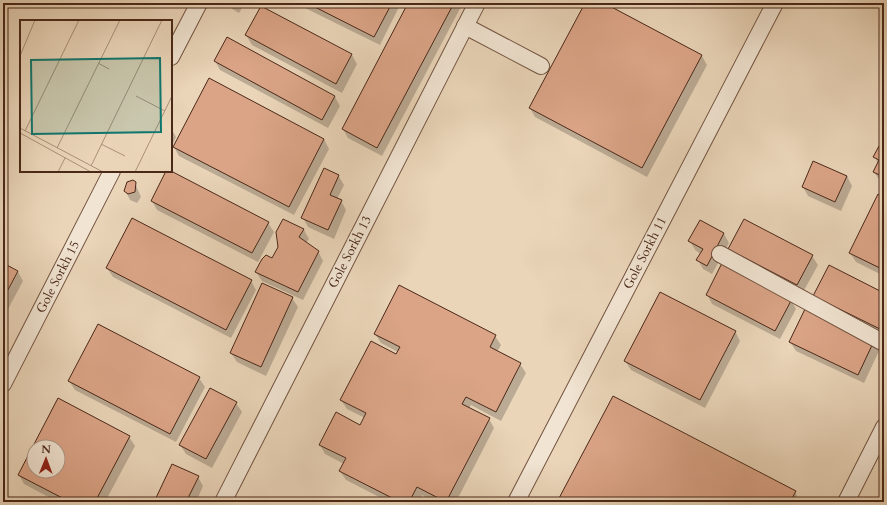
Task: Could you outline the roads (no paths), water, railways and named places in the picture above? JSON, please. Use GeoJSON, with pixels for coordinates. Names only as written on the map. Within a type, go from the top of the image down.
{"type":"FeatureCollection","features":[{"type":"Feature","properties":{"kind":"street"},"geometry":{"type":"LineString","coordinates":[[172,55],[199,3]]}},
{"type":"Feature","properties":{"kind":"street","name":"Gole Sorkh 13"},"geometry":{"type":"LineString","coordinates":[[223,502],[477,3]]}},
{"type":"Feature","properties":{"kind":"street","name":"Gole Sorkh 11"},"geometry":{"type":"LineString","coordinates":[[516,502],[775,3]]}},
{"type":"Feature","properties":{"kind":"street"},"geometry":{"type":"LineString","coordinates":[[465,26],[541,66]]}},
{"type":"Feature","properties":{"kind":"street","name":"Gole Sorkh 15"},"geometry":{"type":"LineString","coordinates":[[3,384],[111,172]]}},
{"type":"Feature","properties":{"kind":"street"},"geometry":{"type":"LineString","coordinates":[[720,254],[884,343]]}},
{"type":"Feature","properties":{"kind":"street"},"geometry":{"type":"LineString","coordinates":[[846,502],[884,427]]}}]}
